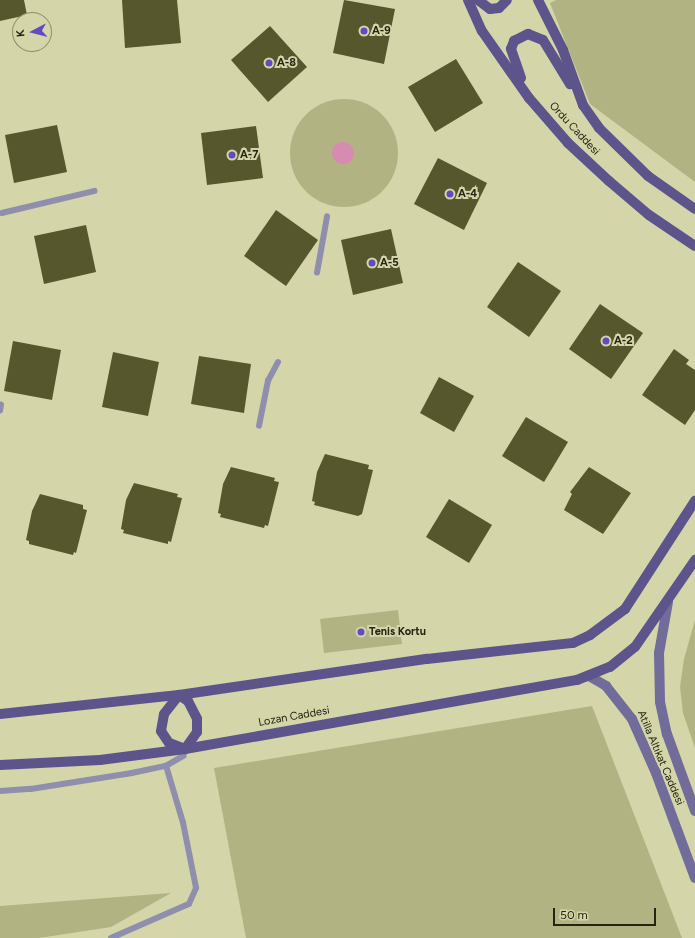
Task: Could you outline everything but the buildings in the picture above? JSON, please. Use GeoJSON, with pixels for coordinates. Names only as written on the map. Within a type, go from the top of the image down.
{"type":"FeatureCollection","features":[{"type":"Feature","properties":{"kind":"main road","name":"Ordu Caddesi"},"geometry":{"type":"LineString","coordinates":[[468,0],[482,31],[529,98],[568,142],[608,181],[649,214],[695,246]]}},
{"type":"Feature","properties":{"kind":"main road"},"geometry":{"type":"LineString","coordinates":[[478,0],[490,9],[499,8],[507,0]]}},
{"type":"Feature","properties":{"kind":"main road","name":"Ordu Caddesi"},"geometry":{"type":"LineString","coordinates":[[538,0],[563,50],[583,105],[613,144],[648,176],[695,209]]}},
{"type":"Feature","properties":{"kind":"main road"},"geometry":{"type":"LineString","coordinates":[[529,98],[513,60],[511,49],[514,41],[528,34],[543,40],[583,105]]}},
{"type":"Feature","properties":{"kind":"main road"},"geometry":{"type":"LineString","coordinates":[[0,714],[179,695],[427,659],[573,643],[590,635],[625,609],[695,501]]}},
{"type":"Feature","properties":{"kind":"main road","name":"Atilla Altıkat Caddesi"},"geometry":{"type":"LineString","coordinates":[[589,676],[610,667],[635,647],[668,602],[695,560]]}},
{"type":"Feature","properties":{"kind":"main road","name":"Lozan Caddesi"},"geometry":{"type":"LineString","coordinates":[[0,765],[100,760],[185,749],[589,676]]}},
{"type":"Feature","properties":{"kind":"main road"},"geometry":{"type":"LineString","coordinates":[[179,695],[188,701],[197,719],[197,732],[185,749],[169,743],[161,731],[164,714],[179,695]]}},
{"type":"Feature","properties":{"kind":"street","name":"Atilla Altıkat Caddesi"},"geometry":{"type":"LineString","coordinates":[[668,602],[659,653],[660,702],[667,734],[695,811]]}},
{"type":"Feature","properties":{"kind":"street","name":"Atilla Altıkat Caddesi"},"geometry":{"type":"LineString","coordinates":[[589,676],[606,686],[632,719],[656,773],[695,878]]}},
{"type":"Feature","properties":{"kind":"lane"},"geometry":{"type":"LineString","coordinates":[[2,213],[94,191]]}},
{"type":"Feature","properties":{"kind":"lane"},"geometry":{"type":"LineString","coordinates":[[317,273],[327,216]]}},
{"type":"Feature","properties":{"kind":"lane"},"geometry":{"type":"LineString","coordinates":[[259,426],[268,381],[278,362]]}},
{"type":"Feature","properties":{"kind":"lane"},"geometry":{"type":"LineString","coordinates":[[0,791],[31,789],[166,766],[183,756],[185,749]]}},
{"type":"Feature","properties":{"kind":"lane"},"geometry":{"type":"LineString","coordinates":[[111,938],[189,904],[196,888],[183,823],[166,766]]}},
{"type":"Feature","properties":{"kind":"green space"},"geometry":{"type":"Polygon","coordinates":[[[556,0],[695,0],[695,182],[590,104],[550,3],[556,0]]]}},
{"type":"Feature","properties":{"kind":"green space"},"geometry":{"type":"Polygon","coordinates":[[[344,99],[365,103],[382,115],[394,132],[398,153],[394,174],[382,191],[365,203],[344,207],[323,203],[306,191],[294,174],[290,153],[294,132],[306,115],[323,103],[344,99]]]}},
{"type":"Feature","properties":{"kind":"green space","name":"Tenis Kortu"},"geometry":{"type":"Polygon","coordinates":[[[398,610],[402,644],[324,653],[320,619],[398,610]]]}},
{"type":"Feature","properties":{"kind":"green space"},"geometry":{"type":"Polygon","coordinates":[[[695,620],[695,748],[683,713],[680,687],[684,659],[695,620]]]}},
{"type":"Feature","properties":{"kind":"green space"},"geometry":{"type":"Polygon","coordinates":[[[592,706],[682,938],[246,938],[214,768],[592,706]]]}},
{"type":"Feature","properties":{"kind":"green space"},"geometry":{"type":"Polygon","coordinates":[[[171,893],[111,927],[39,938],[0,938],[0,906],[171,893]]]}},
{"type":"Feature","properties":{"kind":"shaded area"},"geometry":{"type":"Polygon","coordinates":[[[343,142],[347,143],[353,149],[353,157],[347,163],[343,164],[339,163],[333,157],[332,153],[333,149],[339,143],[343,142]]]}},
{"type":"Feature","properties":{"kind":"place","name":"A-9"},"geometry":{"type":"Point","coordinates":[364,31]}},
{"type":"Feature","properties":{"kind":"place","name":"A-8"},"geometry":{"type":"Point","coordinates":[269,63]}},
{"type":"Feature","properties":{"kind":"place","name":"A-7"},"geometry":{"type":"Point","coordinates":[232,155]}},
{"type":"Feature","properties":{"kind":"place","name":"A-4"},"geometry":{"type":"Point","coordinates":[450,194]}},
{"type":"Feature","properties":{"kind":"place","name":"A-5"},"geometry":{"type":"Point","coordinates":[372,263]}},
{"type":"Feature","properties":{"kind":"place","name":"A-2"},"geometry":{"type":"Point","coordinates":[606,341]}},
{"type":"Feature","properties":{"kind":"place","name":"Tenis Kortu"},"geometry":{"type":"Point","coordinates":[361,632]}}]}
